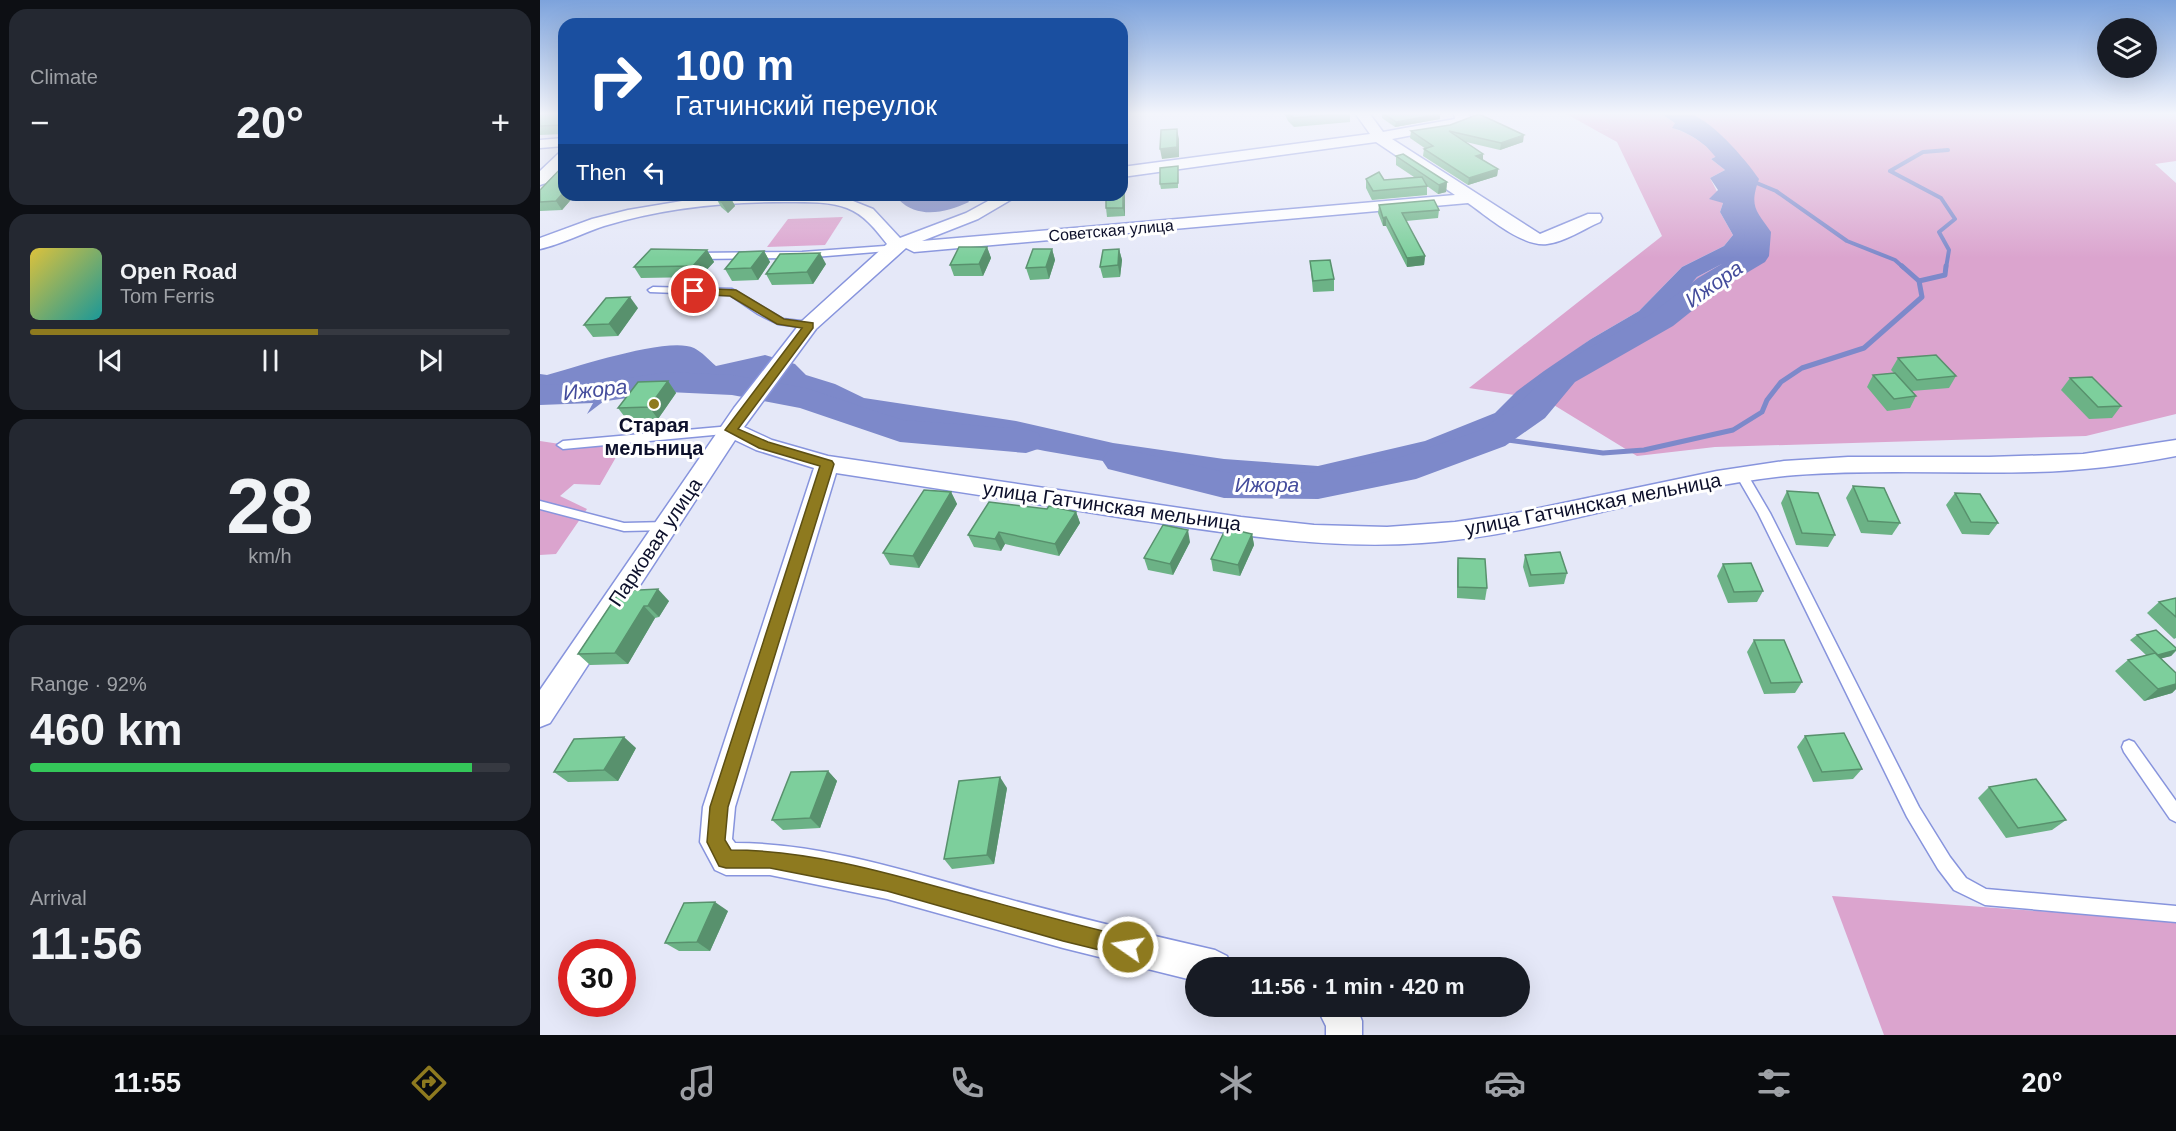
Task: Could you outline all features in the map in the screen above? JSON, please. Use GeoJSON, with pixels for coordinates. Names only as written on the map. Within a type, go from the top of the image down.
{"type":"FeatureCollection","features":[{"type":"Feature","properties":{"kind":"street"},"geometry":{"type":"LineString","coordinates":[[1128,171],[1201,161]]}},
{"type":"Feature","properties":{"kind":"street"},"geometry":{"type":"LineString","coordinates":[[1416,161],[1522,232],[1537,239],[1547,239],[1594,218]]}},
{"type":"Feature","properties":{"kind":"street"},"geometry":{"type":"LineString","coordinates":[[540,180],[558,162]]}},
{"type":"Feature","properties":{"kind":"street","name":"Советская улица"},"geometry":{"type":"LineString","coordinates":[[891,247],[1472,198]]}},
{"type":"Feature","properties":{"kind":"street"},"geometry":{"type":"LineString","coordinates":[[540,244],[595,223],[689,201]]}},
{"type":"Feature","properties":{"kind":"street"},"geometry":{"type":"LineString","coordinates":[[836,201],[862,209],[877,222],[891,247],[972,216],[1000,201]]}},
{"type":"Feature","properties":{"kind":"street","name":"Парковая улица"},"geometry":{"type":"LineString","coordinates":[[540,714],[736,421],[804,332],[891,247]]}},
{"type":"Feature","properties":{"kind":"street","name":"улица Гатчинская мельница"},"geometry":{"type":"LineString","coordinates":[[736,421],[764,445],[828,464],[1230,525],[1316,534],[1374,537],[1506,525],[1742,475],[1797,467],[1878,463],[2060,463],[2146,455],[2176,448]]}},
{"type":"Feature","properties":{"kind":"street"},"geometry":{"type":"LineString","coordinates":[[828,464],[719,807],[716,842],[726,859],[770,859],[887,882],[1063,931],[1185,961]]}},
{"type":"Feature","properties":{"kind":"street"},"geometry":{"type":"LineString","coordinates":[[1341,1017],[1344,1021],[1344,1035]]}},
{"type":"Feature","properties":{"kind":"lane","name":"Советская улица"},"geometry":{"type":"LineString","coordinates":[[687,256],[802,255],[891,247]]}},
{"type":"Feature","properties":{"kind":"lane"},"geometry":{"type":"LineString","coordinates":[[653,290],[732,292],[761,312],[804,332]]}},
{"type":"Feature","properties":{"kind":"lane"},"geometry":{"type":"LineString","coordinates":[[563,445],[736,421]]}},
{"type":"Feature","properties":{"kind":"lane"},"geometry":{"type":"LineString","coordinates":[[1742,475],[1764,513],[1913,812],[1944,863],[1960,884],[1985,897],[2176,914]]}},
{"type":"Feature","properties":{"kind":"lane"},"geometry":{"type":"LineString","coordinates":[[540,505],[624,527],[667,526]]}},
{"type":"Feature","properties":{"kind":"lane"},"geometry":{"type":"LineString","coordinates":[[2129,747],[2176,814]]}},
{"type":"Feature","properties":{"kind":"shaded area"},"geometry":{"type":"Polygon","coordinates":[[[1626,161],[1714,161],[1725,170],[1710,178],[1723,203],[1720,212],[1733,235],[1724,246],[1682,267],[1639,311],[1591,339],[1514,395],[1469,388],[1662,236],[1626,161]]]}},
{"type":"Feature","properties":{"kind":"shaded area"},"geometry":{"type":"Polygon","coordinates":[[[1729,161],[2174,161],[2155,164],[2176,183],[2176,414],[2086,436],[1715,447],[1637,456],[1544,399],[1646,329],[1668,311],[1697,277],[1720,265],[1748,255],[1755,236],[1729,161]]]}},
{"type":"Feature","properties":{"kind":"shaded area"},"geometry":{"type":"Polygon","coordinates":[[[843,217],[825,245],[767,247],[788,219],[843,217]]]}},
{"type":"Feature","properties":{"kind":"shaded area"},"geometry":{"type":"Polygon","coordinates":[[[540,441],[573,446],[623,445],[600,485],[574,484],[560,496],[587,509],[556,554],[540,555],[540,441]]]}},
{"type":"Feature","properties":{"kind":"shaded area"},"geometry":{"type":"Polygon","coordinates":[[[1832,896],[2176,921],[2176,1035],[1884,1035],[1832,896]]]}},
{"type":"Feature","properties":{"kind":"water"},"geometry":{"type":"Polygon","coordinates":[[[1714,161],[1741,161],[1745,172],[1735,181],[1755,236],[1747,255],[1697,277],[1668,311],[1646,329],[1520,418],[1469,447],[1400,480],[1316,485],[1243,485],[1045,451],[969,435],[913,432],[844,415],[831,405],[732,377],[683,388],[645,389],[604,401],[587,414],[598,394],[596,387],[563,388],[540,393],[540,374],[547,375],[644,349],[681,345],[694,348],[716,366],[765,355],[795,364],[806,375],[835,384],[864,398],[1016,421],[1113,443],[1224,459],[1318,466],[1425,441],[1495,413],[1517,391],[1544,371],[1591,339],[1639,311],[1682,267],[1724,246],[1733,235],[1720,212],[1723,203],[1709,199],[1718,190],[1710,178],[1725,170],[1714,161]]]}},
{"type":"Feature","properties":{"kind":"water"},"geometry":{"type":"Polygon","coordinates":[[[900,201],[969,202],[951,209],[932,212],[923,212],[900,201]]]}},
{"type":"Feature","properties":{"kind":"building"},"geometry":{"type":"Polygon","coordinates":[[[1404,161],[1414,161],[1447,182],[1439,185],[1404,161]]]}},
{"type":"Feature","properties":{"kind":"building"},"geometry":{"type":"Polygon","coordinates":[[[1443,161],[1485,161],[1498,169],[1469,178],[1443,161]]]}},
{"type":"Feature","properties":{"kind":"building"},"geometry":{"type":"Polygon","coordinates":[[[1178,166],[1178,183],[1160,184],[1160,168],[1178,166]]]}},
{"type":"Feature","properties":{"kind":"building"},"geometry":{"type":"Polygon","coordinates":[[[558,171],[558,199],[556,201],[540,202],[540,190],[558,171]]]}},
{"type":"Feature","properties":{"kind":"building"},"geometry":{"type":"Polygon","coordinates":[[[1379,172],[1384,180],[1422,177],[1427,186],[1373,191],[1366,179],[1379,172]]]}},
{"type":"Feature","properties":{"kind":"building"},"geometry":{"type":"Polygon","coordinates":[[[1434,200],[1439,210],[1402,213],[1425,256],[1407,258],[1386,217],[1383,218],[1379,205],[1434,200]]]}},
{"type":"Feature","properties":{"kind":"building"},"geometry":{"type":"Polygon","coordinates":[[[1106,201],[1123,201],[1123,208],[1106,208],[1106,201]]]}},
{"type":"Feature","properties":{"kind":"building"},"geometry":{"type":"Polygon","coordinates":[[[959,247],[987,247],[979,264],[950,265],[959,247]]]}},
{"type":"Feature","properties":{"kind":"building"},"geometry":{"type":"Polygon","coordinates":[[[651,249],[707,250],[693,266],[634,267],[651,249]]]}},
{"type":"Feature","properties":{"kind":"building"},"geometry":{"type":"Polygon","coordinates":[[[1033,249],[1052,249],[1046,267],[1026,268],[1033,249]]]}},
{"type":"Feature","properties":{"kind":"building"},"geometry":{"type":"Polygon","coordinates":[[[1119,249],[1118,265],[1100,267],[1103,250],[1119,249]]]}},
{"type":"Feature","properties":{"kind":"building"},"geometry":{"type":"Polygon","coordinates":[[[764,251],[751,268],[725,269],[739,252],[764,251]]]}},
{"type":"Feature","properties":{"kind":"building"},"geometry":{"type":"Polygon","coordinates":[[[820,253],[807,272],[766,274],[780,254],[820,253]]]}},
{"type":"Feature","properties":{"kind":"building"},"geometry":{"type":"Polygon","coordinates":[[[1330,260],[1334,279],[1313,281],[1310,261],[1330,260]]]}},
{"type":"Feature","properties":{"kind":"building"},"geometry":{"type":"Polygon","coordinates":[[[630,297],[609,324],[584,325],[606,298],[630,297]]]}},
{"type":"Feature","properties":{"kind":"building"},"geometry":{"type":"Polygon","coordinates":[[[1936,355],[1956,376],[1917,380],[1898,358],[1936,355]]]}},
{"type":"Feature","properties":{"kind":"building"},"geometry":{"type":"Polygon","coordinates":[[[1895,373],[1916,396],[1894,399],[1873,375],[1895,373]]]}},
{"type":"Feature","properties":{"kind":"building"},"geometry":{"type":"Polygon","coordinates":[[[2092,377],[2121,406],[2098,407],[2070,378],[2092,377]]]}},
{"type":"Feature","properties":{"kind":"building"},"geometry":{"type":"Polygon","coordinates":[[[668,381],[649,407],[618,408],[638,382],[668,381]]]}},
{"type":"Feature","properties":{"kind":"building"},"geometry":{"type":"Polygon","coordinates":[[[1853,486],[1884,488],[1900,523],[1868,521],[1853,486]]]}},
{"type":"Feature","properties":{"kind":"building"},"geometry":{"type":"Polygon","coordinates":[[[924,490],[951,492],[913,556],[883,553],[924,490]]]}},
{"type":"Feature","properties":{"kind":"building"},"geometry":{"type":"Polygon","coordinates":[[[1787,491],[1818,493],[1835,535],[1802,533],[1787,491]]]}},
{"type":"Feature","properties":{"kind":"building"},"geometry":{"type":"Polygon","coordinates":[[[1955,493],[1980,494],[1998,523],[1971,522],[1955,493]]]}},
{"type":"Feature","properties":{"kind":"building"},"geometry":{"type":"Polygon","coordinates":[[[989,502],[1047,509],[1049,506],[1076,512],[1055,544],[999,532],[995,539],[968,535],[989,502]]]}},
{"type":"Feature","properties":{"kind":"building"},"geometry":{"type":"Polygon","coordinates":[[[1163,525],[1188,530],[1170,564],[1144,558],[1163,525]]]}},
{"type":"Feature","properties":{"kind":"building"},"geometry":{"type":"Polygon","coordinates":[[[1226,528],[1252,534],[1238,565],[1211,559],[1226,528]]]}},
{"type":"Feature","properties":{"kind":"building"},"geometry":{"type":"Polygon","coordinates":[[[1560,552],[1567,573],[1531,575],[1525,555],[1560,552]]]}},
{"type":"Feature","properties":{"kind":"building"},"geometry":{"type":"Polygon","coordinates":[[[1458,558],[1485,559],[1487,588],[1458,587],[1458,558]]]}},
{"type":"Feature","properties":{"kind":"building"},"geometry":{"type":"Polygon","coordinates":[[[1751,563],[1763,591],[1734,592],[1723,564],[1751,563]]]}},
{"type":"Feature","properties":{"kind":"building"},"geometry":{"type":"Polygon","coordinates":[[[658,589],[648,606],[644,606],[615,653],[578,654],[620,591],[658,589]]]}},
{"type":"Feature","properties":{"kind":"building"},"geometry":{"type":"Polygon","coordinates":[[[2176,598],[2176,617],[2159,602],[2176,598]]]}},
{"type":"Feature","properties":{"kind":"building"},"geometry":{"type":"Polygon","coordinates":[[[2156,630],[2176,650],[2158,655],[2137,635],[2156,630]]]}},
{"type":"Feature","properties":{"kind":"building"},"geometry":{"type":"Polygon","coordinates":[[[1754,640],[1784,640],[1802,682],[1771,683],[1754,640]]]}},
{"type":"Feature","properties":{"kind":"building"},"geometry":{"type":"Polygon","coordinates":[[[2155,653],[2176,673],[2176,684],[2158,689],[2128,660],[2155,653]]]}},
{"type":"Feature","properties":{"kind":"building"},"geometry":{"type":"Polygon","coordinates":[[[1844,733],[1862,769],[1822,772],[1805,736],[1844,733]]]}},
{"type":"Feature","properties":{"kind":"building"},"geometry":{"type":"Polygon","coordinates":[[[624,737],[604,770],[554,772],[574,739],[624,737]]]}},
{"type":"Feature","properties":{"kind":"building"},"geometry":{"type":"Polygon","coordinates":[[[828,771],[810,818],[772,820],[791,772],[828,771]]]}},
{"type":"Feature","properties":{"kind":"building"},"geometry":{"type":"Polygon","coordinates":[[[1000,777],[987,855],[944,859],[959,781],[1000,777]]]}},
{"type":"Feature","properties":{"kind":"building"},"geometry":{"type":"Polygon","coordinates":[[[2036,779],[2066,820],[2018,828],[1989,787],[2036,779]]]}},
{"type":"Feature","properties":{"kind":"building"},"geometry":{"type":"Polygon","coordinates":[[[715,902],[697,942],[665,943],[684,903],[715,902]]]}},
{"type":"Feature","properties":{"kind":"waterway","name":"Ижора"},"geometry":{"type":"LineString","coordinates":[[1120,460],[1224,485],[1318,486],[1403,470],[1493,438],[1533,410],[1564,375],[1662,320],[1708,284],[1755,256],[1758,232],[1744,213],[1741,202],[1747,179],[1734,161]]}},
{"type":"Feature","properties":{"kind":"waterway"},"geometry":{"type":"LineString","coordinates":[[1907,161],[1890,171],[1941,198],[1955,219],[1939,232],[1949,250],[1946,268]]}},
{"type":"Feature","properties":{"kind":"waterway"},"geometry":{"type":"LineString","coordinates":[[1747,179],[1776,191],[1847,241],[1895,260],[1904,268]]}},
{"type":"Feature","properties":{"kind":"waterway"},"geometry":{"type":"LineString","coordinates":[[1902,266],[1919,281]]}},
{"type":"Feature","properties":{"kind":"waterway"},"geometry":{"type":"LineString","coordinates":[[1919,281],[1945,275],[1946,266]]}},
{"type":"Feature","properties":{"kind":"waterway"},"geometry":{"type":"LineString","coordinates":[[1493,438],[1603,453],[1644,450],[1733,430],[1762,412],[1767,400],[1781,382],[1802,368],[1864,348],[1922,297],[1919,281]]}},
{"type":"Feature","properties":{"kind":"waterway","name":"Ижора"},"geometry":{"type":"LineString","coordinates":[[540,395],[593,393],[668,382],[732,385],[806,399],[900,431],[1026,441]]}},
{"type":"Feature","properties":{"kind":"place","name":"Старая мельница"},"geometry":{"type":"Point","coordinates":[654,404]}},
{"type":"Feature","properties":{"kind":"route"},"geometry":{"type":"LineString","coordinates":[[694,291],[732,292],[761,312],[781,322],[809,326],[742,412],[731,430],[764,445],[828,464],[719,807],[716,842],[726,859],[770,859],[887,882],[1128,947]]}}]}
